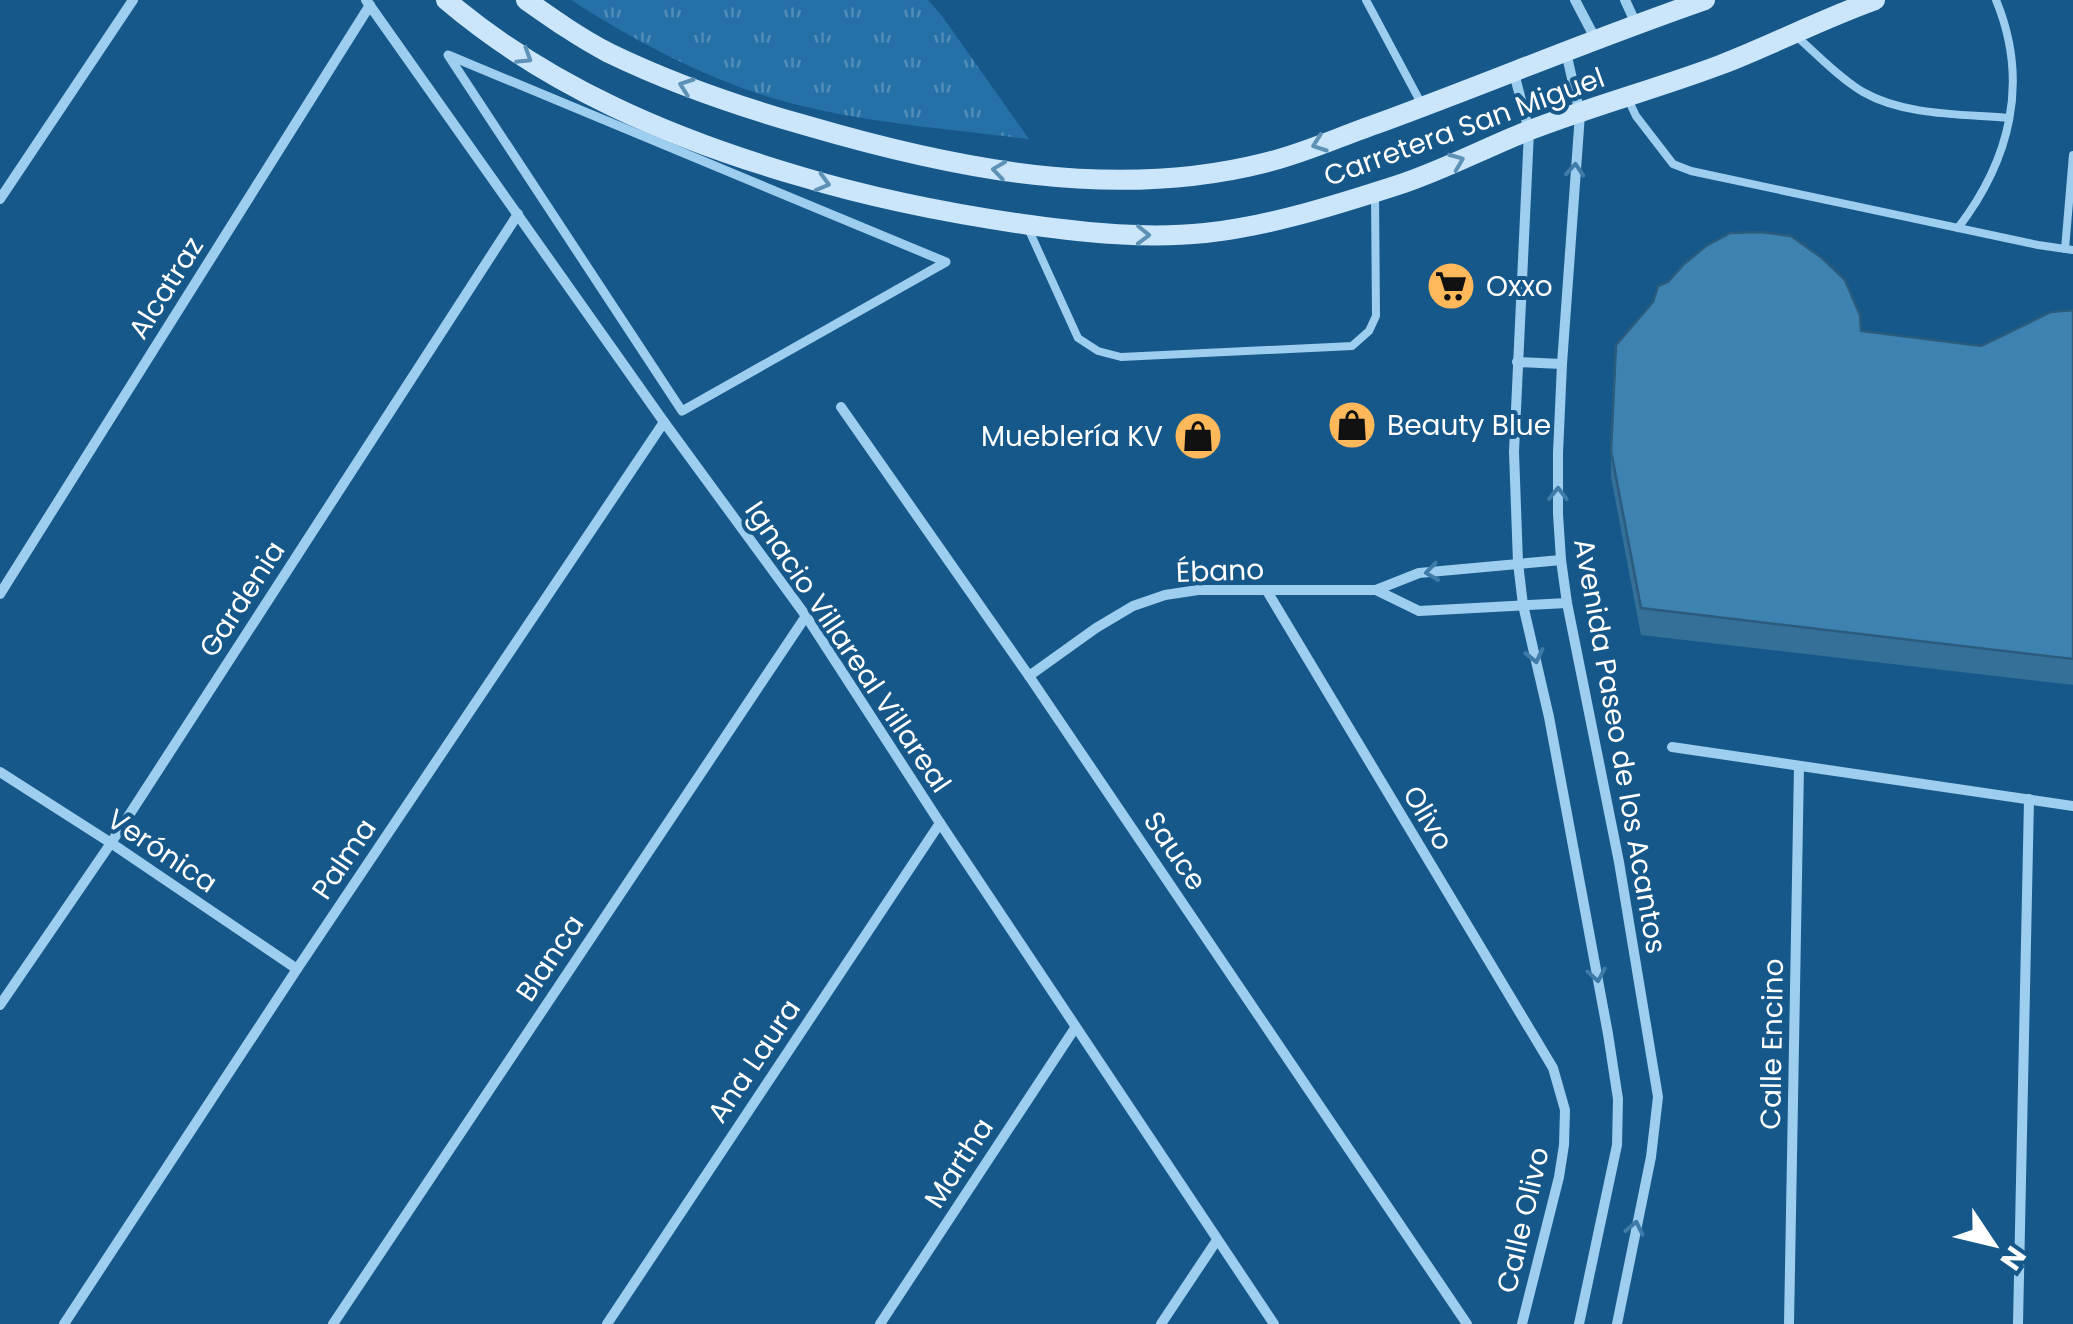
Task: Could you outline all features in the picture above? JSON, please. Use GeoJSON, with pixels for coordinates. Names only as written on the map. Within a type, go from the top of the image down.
{"type":"FeatureCollection","features":[{"type":"Feature","properties":{"kind":"main road","name":"Carretera San Miguel"},"geometry":{"type":"LineString","coordinates":[[446,0],[520,55],[583,92],[645,122],[740,159],[924,209],[1071,231],[1146,236],[1205,233],[1268,222],[1400,184],[1529,131],[1722,64],[1875,0]]}},
{"type":"Feature","properties":{"kind":"main road","name":"Carretera San Miguel"},"geometry":{"type":"LineString","coordinates":[[526,0],[606,51],[665,79],[858,141],[1004,172],[1153,181],[1206,176],[1267,163],[1705,0]]}},
{"type":"Feature","properties":{"kind":"street"},"geometry":{"type":"LineString","coordinates":[[0,199],[133,0]]}},
{"type":"Feature","properties":{"kind":"street"},"geometry":{"type":"LineString","coordinates":[[1575,0],[1596,40]]}},
{"type":"Feature","properties":{"kind":"street"},"geometry":{"type":"LineString","coordinates":[[1625,0],[1636,24]]}},
{"type":"Feature","properties":{"kind":"street","name":"Ignacio Villareal Villareal"},"geometry":{"type":"LineString","coordinates":[[368,3],[806,616],[1274,1324]]}},
{"type":"Feature","properties":{"kind":"street","name":"Alcatraz"},"geometry":{"type":"LineString","coordinates":[[0,594],[368,3]]}},
{"type":"Feature","properties":{"kind":"street","name":"Avenida Paseo de los Acantos"},"geometry":{"type":"LineString","coordinates":[[1566,52],[1580,114],[1562,364],[1560,560],[1619,862],[1658,1097],[1651,1157],[1617,1324]]}},
{"type":"Feature","properties":{"kind":"street"},"geometry":{"type":"LineString","coordinates":[[448,55],[743,178],[946,262],[682,411],[448,55]]}},
{"type":"Feature","properties":{"kind":"street"},"geometry":{"type":"LineString","coordinates":[[1514,73],[1529,131],[1514,452],[1518,563],[1618,1099],[1616,1144],[1579,1324]]}},
{"type":"Feature","properties":{"kind":"street","name":"Gardenia"},"geometry":{"type":"LineString","coordinates":[[0,1005],[111,844],[518,214]]}},
{"type":"Feature","properties":{"kind":"street"},"geometry":{"type":"LineString","coordinates":[[1517,362],[1562,364]]}},
{"type":"Feature","properties":{"kind":"street","name":"Sauce"},"geometry":{"type":"LineString","coordinates":[[841,407],[1029,676],[1467,1324]]}},
{"type":"Feature","properties":{"kind":"street","name":"Palma"},"geometry":{"type":"LineString","coordinates":[[64,1324],[664,422]]}},
{"type":"Feature","properties":{"kind":"street","name":"Ébano"},"geometry":{"type":"LineString","coordinates":[[1029,676],[1096,628],[1133,606],[1165,595],[1198,590],[1376,590],[1418,573],[1560,560]]}},
{"type":"Feature","properties":{"kind":"street","name":"Ébano"},"geometry":{"type":"LineString","coordinates":[[1376,590],[1419,611],[1567,603]]}},
{"type":"Feature","properties":{"kind":"street","name":"Olivo"},"geometry":{"type":"LineString","coordinates":[[1267,591],[1552,1068]]}},
{"type":"Feature","properties":{"kind":"street","name":"Blanca"},"geometry":{"type":"LineString","coordinates":[[333,1324],[806,616]]}},
{"type":"Feature","properties":{"kind":"street"},"geometry":{"type":"LineString","coordinates":[[1672,747],[2073,806]]}},
{"type":"Feature","properties":{"kind":"street","name":"Calle Encino"},"geometry":{"type":"LineString","coordinates":[[1789,1324],[1799,766]]}},
{"type":"Feature","properties":{"kind":"street","name":"Verónica"},"geometry":{"type":"LineString","coordinates":[[0,772],[297,969]]}},
{"type":"Feature","properties":{"kind":"street"},"geometry":{"type":"LineString","coordinates":[[2018,1324],[2029,799]]}},
{"type":"Feature","properties":{"kind":"street","name":"Ana Laura"},"geometry":{"type":"LineString","coordinates":[[607,1324],[940,823]]}},
{"type":"Feature","properties":{"kind":"street","name":"Martha"},"geometry":{"type":"LineString","coordinates":[[880,1324],[1076,1028]]}},
{"type":"Feature","properties":{"kind":"street","name":"Calle Olivo"},"geometry":{"type":"LineString","coordinates":[[1522,1324],[1564,1146],[1566,1110],[1552,1068]]}},
{"type":"Feature","properties":{"kind":"street"},"geometry":{"type":"LineString","coordinates":[[1162,1324],[1217,1240]]}},
{"type":"Feature","properties":{"kind":"lane"},"geometry":{"type":"LineString","coordinates":[[1366,0],[1423,107]]}},
{"type":"Feature","properties":{"kind":"lane"},"geometry":{"type":"LineString","coordinates":[[1958,228],[1988,184],[2010,118],[2012,53],[1996,0]]}},
{"type":"Feature","properties":{"kind":"lane"},"geometry":{"type":"LineString","coordinates":[[1793,34],[1860,90],[1880,100],[1930,111],[2010,118]]}},
{"type":"Feature","properties":{"kind":"lane"},"geometry":{"type":"LineString","coordinates":[[1627,97],[1636,116],[1673,164],[1691,171],[2069,249],[2073,156]]}},
{"type":"Feature","properties":{"kind":"lane"},"geometry":{"type":"LineString","coordinates":[[1026,225],[1078,338],[1098,351],[1120,357],[1352,346],[1376,316],[1375,191]]}},
{"type":"Feature","properties":{"kind":"green space"},"geometry":{"type":"Polygon","coordinates":[[[571,0],[928,0],[1029,139],[884,121],[777,99],[676,59],[571,0]]]}},
{"type":"Feature","properties":{"kind":"building"},"geometry":{"type":"Polygon","coordinates":[[[1730,233],[1791,236],[1845,280],[1860,315],[1861,331],[1981,346],[2051,312],[2073,310],[2073,659],[1641,608],[1611,451],[1616,345],[1653,302],[1658,286],[1668,282],[1706,246],[1730,233]]]}},
{"type":"Feature","properties":{"kind":"place","name":"Oxxo"},"geometry":{"type":"Point","coordinates":[1451,286]}},
{"type":"Feature","properties":{"kind":"place","name":"Beauty Blue"},"geometry":{"type":"Point","coordinates":[1352,425]}},
{"type":"Feature","properties":{"kind":"place","name":"Mueblería KV"},"geometry":{"type":"Point","coordinates":[1198,436]}}]}
